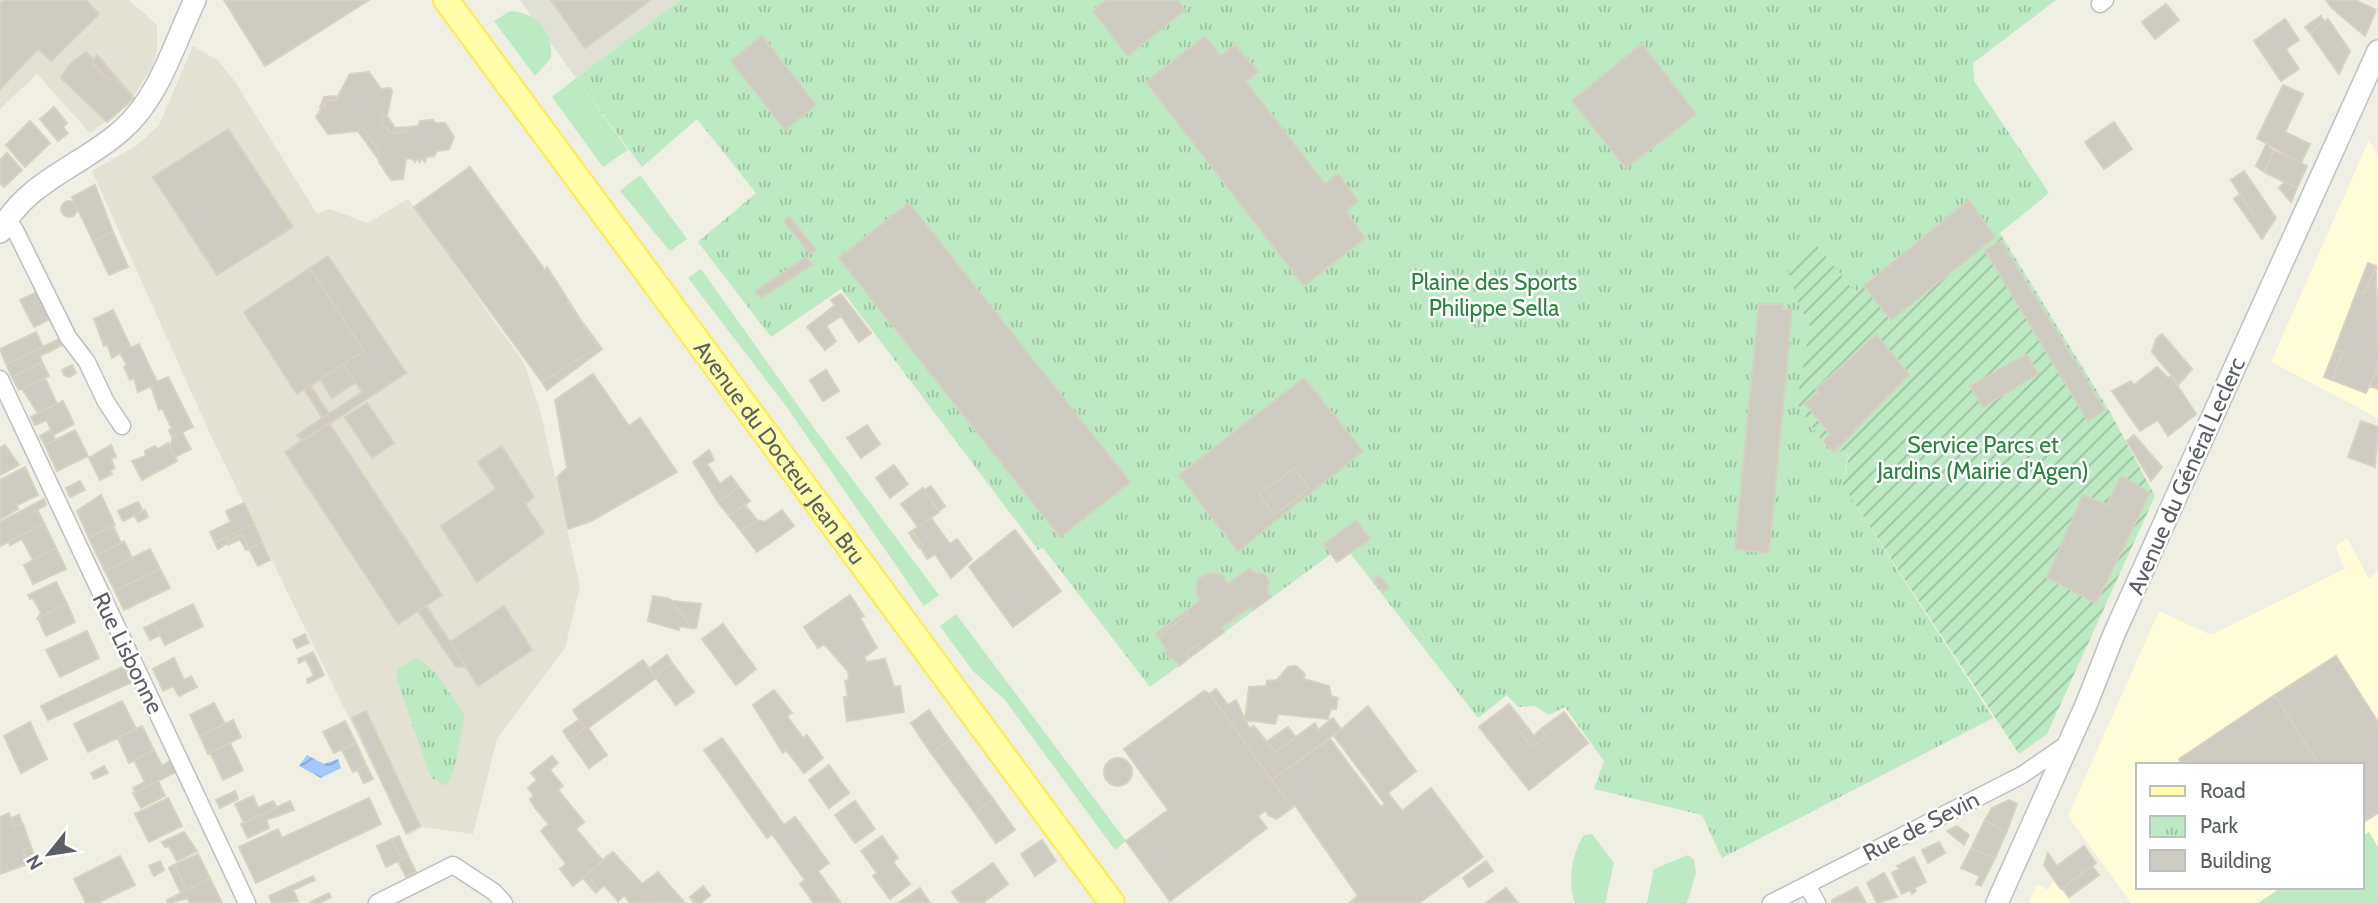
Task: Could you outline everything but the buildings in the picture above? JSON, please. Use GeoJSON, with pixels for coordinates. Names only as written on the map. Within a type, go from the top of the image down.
{"type":"FeatureCollection","features":[{"type":"Feature","properties":{"kind":"main road","name":"Avenue du Docteur Jean Bru"},"geometry":{"type":"LineString","coordinates":[[446,0],[1112,903]]}},
{"type":"Feature","properties":{"kind":"street"},"geometry":{"type":"LineString","coordinates":[[122,426],[106,402],[87,362],[68,337],[15,230],[3,226],[31,192],[121,132],[143,109],[195,0]]}},
{"type":"Feature","properties":{"kind":"street","name":"Avenue du Général Leclerc"},"geometry":{"type":"LineString","coordinates":[[1997,903],[2378,51]]}},
{"type":"Feature","properties":{"kind":"street","name":"Rue Lisbonne"},"geometry":{"type":"LineString","coordinates":[[0,379],[4,397],[247,903]]}},
{"type":"Feature","properties":{"kind":"street","name":"Rue de Sevin"},"geometry":{"type":"LineString","coordinates":[[1772,903],[2022,775],[2067,744]]}},
{"type":"Feature","properties":{"kind":"street"},"geometry":{"type":"LineString","coordinates":[[377,903],[453,865],[494,892],[505,903]]}},
{"type":"Feature","properties":{"kind":"street"},"geometry":{"type":"LineString","coordinates":[[1807,885],[1817,903]]}},
{"type":"Feature","properties":{"kind":"shaded area"},"geometry":{"type":"Polygon","coordinates":[[[0,0],[129,0],[157,25],[157,50],[152,67],[128,105],[90,133],[37,74],[0,109],[0,0]]]}},
{"type":"Feature","properties":{"kind":"shaded area"},"geometry":{"type":"Polygon","coordinates":[[[520,0],[680,0],[576,78],[520,0]]]}},
{"type":"Feature","properties":{"kind":"shaded area"},"geometry":{"type":"Polygon","coordinates":[[[193,46],[217,60],[234,80],[317,214],[329,209],[368,223],[408,199],[524,363],[540,410],[580,587],[565,648],[497,739],[473,834],[423,827],[407,836],[212,438],[92,171],[136,146],[159,125],[193,46]]]}},
{"type":"Feature","properties":{"kind":"shaded area"},"geometry":{"type":"Polygon","coordinates":[[[2369,140],[2378,156],[2378,418],[2271,362],[2369,140]]]}},
{"type":"Feature","properties":{"kind":"shaded area"},"geometry":{"type":"Polygon","coordinates":[[[2347,538],[2369,579],[2378,570],[2378,903],[2131,903],[2068,816],[2159,611],[2211,635],[2344,569],[2336,546],[2347,538]]]}},
{"type":"Feature","properties":{"kind":"shaded area"},"geometry":{"type":"Polygon","coordinates":[[[2054,879],[2071,903],[2029,903],[2037,884],[2048,890],[2054,879]]]}},
{"type":"Feature","properties":{"kind":"green space","name":"Plaine des Sports Philippe Sella"},"geometry":{"type":"Polygon","coordinates":[[[680,0],[2056,0],[1973,63],[1974,81],[2049,193],[1995,237],[1968,201],[1855,292],[1815,243],[1800,309],[1810,324],[1798,404],[1832,457],[1843,450],[1848,457],[1842,484],[1993,718],[1722,858],[1702,815],[1594,789],[1604,761],[1565,707],[1549,715],[1535,706],[1518,707],[1507,695],[1478,718],[1350,553],[1337,562],[1331,554],[1150,687],[1043,548],[1038,550],[841,289],[771,337],[698,242],[756,193],[697,119],[642,167],[576,78],[680,0]]]}},
{"type":"Feature","properties":{"kind":"green space"},"geometry":{"type":"Polygon","coordinates":[[[510,11],[528,15],[546,31],[551,58],[535,76],[494,21],[510,11]]]}},
{"type":"Feature","properties":{"kind":"green space"},"geometry":{"type":"Polygon","coordinates":[[[576,78],[628,150],[603,167],[552,97],[576,78]]]}},
{"type":"Feature","properties":{"kind":"green space"},"geometry":{"type":"Polygon","coordinates":[[[640,175],[687,239],[670,251],[620,191],[640,175]]]}},
{"type":"Feature","properties":{"kind":"green space","name":"Service Parcs et Jardins (Mairie d'Agen)"},"geometry":{"type":"Polygon","coordinates":[[[1969,200],[1995,237],[2000,233],[2110,412],[2155,496],[2047,734],[2019,754],[1842,484],[1849,457],[1843,450],[1832,457],[1797,403],[1810,324],[1800,309],[1788,268],[1815,243],[1855,292],[1969,200]]]}},
{"type":"Feature","properties":{"kind":"green space"},"geometry":{"type":"Polygon","coordinates":[[[701,269],[816,431],[939,595],[924,606],[786,406],[688,278],[701,269]]]}},
{"type":"Feature","properties":{"kind":"green space"},"geometry":{"type":"Polygon","coordinates":[[[956,614],[1126,841],[1115,850],[1005,700],[972,670],[940,626],[956,614]]]}},
{"type":"Feature","properties":{"kind":"green space"},"geometry":{"type":"Polygon","coordinates":[[[418,657],[436,673],[465,716],[455,767],[447,786],[431,778],[397,680],[397,669],[418,657]]]}},
{"type":"Feature","properties":{"kind":"green space"},"geometry":{"type":"Polygon","coordinates":[[[2369,832],[2378,847],[2378,903],[2258,903],[2279,889],[2364,889],[2364,835],[2369,832]]]}},
{"type":"Feature","properties":{"kind":"green space"},"geometry":{"type":"Polygon","coordinates":[[[1592,834],[1614,863],[1605,903],[1575,903],[1571,886],[1574,859],[1584,835],[1592,834]]]}},
{"type":"Feature","properties":{"kind":"green space"},"geometry":{"type":"Polygon","coordinates":[[[1688,855],[1694,860],[1696,873],[1687,903],[1647,903],[1654,869],[1688,855]]]}},
{"type":"Feature","properties":{"kind":"water"},"geometry":{"type":"Polygon","coordinates":[[[307,755],[324,764],[338,759],[341,768],[321,778],[299,766],[307,755]]]}}]}
